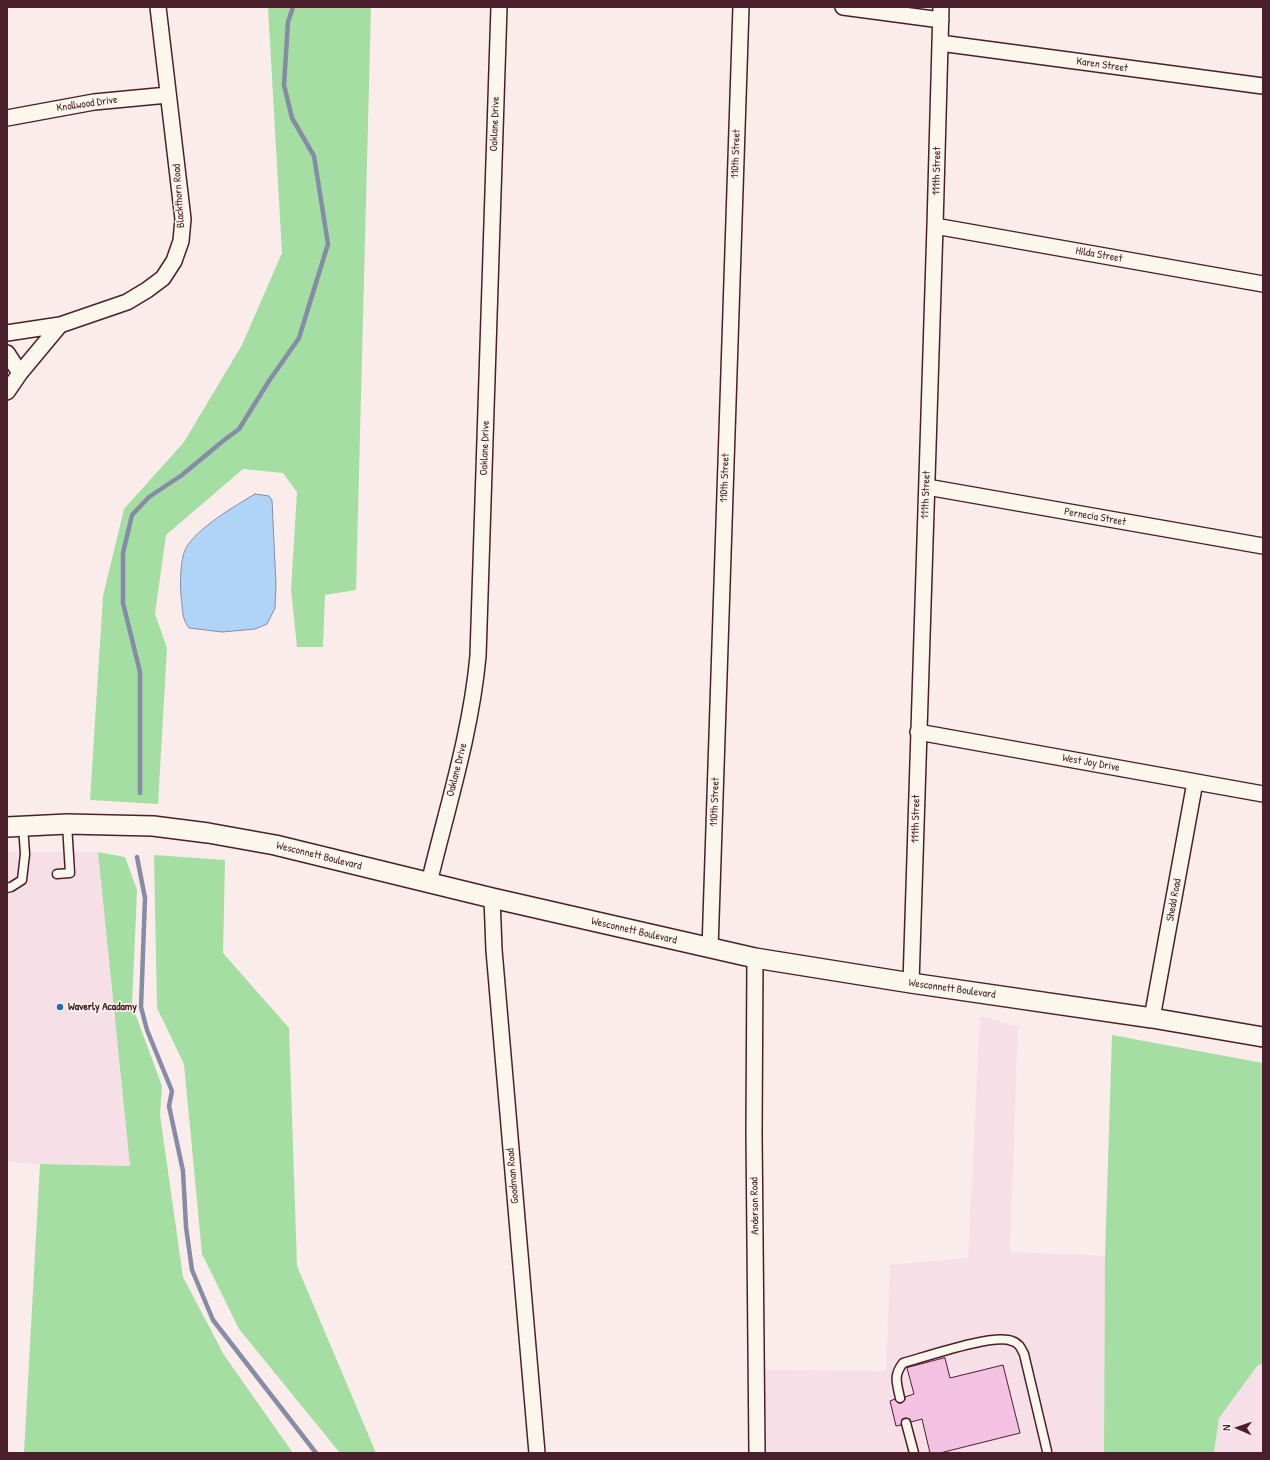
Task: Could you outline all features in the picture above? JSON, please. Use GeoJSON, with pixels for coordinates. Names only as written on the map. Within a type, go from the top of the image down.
{"type":"FeatureCollection","features":[{"type":"Feature","properties":{"kind":"street","name":"Blackthorn Road"},"geometry":{"type":"LineString","coordinates":[[7,333],[60,325],[127,302],[163,278],[174,261],[181,241],[183,219],[158,7]]}},
{"type":"Feature","properties":{"kind":"street","name":"Oaklane Drive"},"geometry":{"type":"LineString","coordinates":[[429,883],[468,725],[475,689],[478,656],[499,7]]}},
{"type":"Feature","properties":{"kind":"street","name":"110th Street"},"geometry":{"type":"LineString","coordinates":[[710,949],[741,7]]}},
{"type":"Feature","properties":{"kind":"street"},"geometry":{"type":"LineString","coordinates":[[843,7],[941,14]]}},
{"type":"Feature","properties":{"kind":"street","name":"111th Street"},"geometry":{"type":"LineString","coordinates":[[911,983],[941,14]]}},
{"type":"Feature","properties":{"kind":"street","name":"Karen Street"},"geometry":{"type":"LineString","coordinates":[[940,43],[1263,86]]}},
{"type":"Feature","properties":{"kind":"street","name":"Knollwood Drive"},"geometry":{"type":"LineString","coordinates":[[7,118],[94,102],[168,95]]}},
{"type":"Feature","properties":{"kind":"street","name":"Hilda Street"},"geometry":{"type":"LineString","coordinates":[[935,226],[1263,284]]}},
{"type":"Feature","properties":{"kind":"street"},"geometry":{"type":"LineString","coordinates":[[7,392],[20,373],[60,325]]}},
{"type":"Feature","properties":{"kind":"street"},"geometry":{"type":"LineString","coordinates":[[7,353],[20,373]]}},
{"type":"Feature","properties":{"kind":"street","name":"Pernecia Street"},"geometry":{"type":"LineString","coordinates":[[926,487],[1263,546]]}},
{"type":"Feature","properties":{"kind":"street","name":"West Joy Drive"},"geometry":{"type":"LineString","coordinates":[[918,732],[1263,794]]}},
{"type":"Feature","properties":{"kind":"street","name":"Shedd Road"},"geometry":{"type":"LineString","coordinates":[[1152,1018],[1195,782]]}},
{"type":"Feature","properties":{"kind":"street","name":"Wesconnett Boulevard"},"geometry":{"type":"LineString","coordinates":[[15,826],[67,824],[153,826],[208,833],[275,845],[492,898],[710,949],[755,958],[911,983],[1152,1018],[1263,1037]]}},
{"type":"Feature","properties":{"kind":"street","name":"Goodman Road"},"geometry":{"type":"LineString","coordinates":[[492,898],[494,950],[537,1453]]}},
{"type":"Feature","properties":{"kind":"street","name":"Anderson Road"},"geometry":{"type":"LineString","coordinates":[[755,958],[754,1133],[757,1453]]}},
{"type":"Feature","properties":{"kind":"lane"},"geometry":{"type":"LineString","coordinates":[[57,874],[70,873],[67,824]]}},
{"type":"Feature","properties":{"kind":"lane"},"geometry":{"type":"LineString","coordinates":[[7,888],[22,880],[25,854],[15,826]]}},
{"type":"Feature","properties":{"kind":"lane"},"geometry":{"type":"LineString","coordinates":[[900,1398],[896,1381],[897,1370],[903,1363],[973,1344],[997,1339],[1011,1340],[1018,1344],[1024,1354],[1045,1452]]}},
{"type":"Feature","properties":{"kind":"lane"},"geometry":{"type":"LineString","coordinates":[[906,1423],[914,1453]]}},
{"type":"Feature","properties":{"kind":"shaded area","name":"Waverly Acadamy"},"geometry":{"type":"Polygon","coordinates":[[[7,852],[98,852],[130,1166],[7,1162],[7,852]]]}},
{"type":"Feature","properties":{"kind":"shaded area"},"geometry":{"type":"Polygon","coordinates":[[[980,1016],[1018,1027],[1010,1252],[1105,1256],[1104,1453],[764,1453],[764,1370],[886,1371],[890,1265],[968,1258],[980,1016]]]}},
{"type":"Feature","properties":{"kind":"shaded area"},"geometry":{"type":"Polygon","coordinates":[[[1263,1364],[1263,1453],[1214,1453],[1219,1418],[1258,1365],[1263,1364]]]}},
{"type":"Feature","properties":{"kind":"green space"},"geometry":{"type":"Polygon","coordinates":[[[268,7],[371,7],[356,590],[325,595],[323,647],[297,647],[291,590],[297,492],[283,473],[243,469],[166,535],[155,614],[167,648],[158,804],[90,800],[103,596],[124,509],[184,442],[242,345],[282,253],[268,7]]]}},
{"type":"Feature","properties":{"kind":"green space"},"geometry":{"type":"Polygon","coordinates":[[[98,852],[125,857],[137,890],[132,1005],[162,1086],[160,1115],[183,1277],[224,1355],[293,1453],[24,1453],[40,1164],[130,1166],[98,852]]]}},
{"type":"Feature","properties":{"kind":"green space"},"geometry":{"type":"Polygon","coordinates":[[[154,855],[225,860],[223,953],[289,1028],[297,1266],[376,1453],[340,1453],[239,1329],[202,1254],[184,1064],[157,1008],[154,855]]]}},
{"type":"Feature","properties":{"kind":"green space"},"geometry":{"type":"Polygon","coordinates":[[[1112,1035],[1263,1063],[1263,1364],[1258,1365],[1219,1418],[1214,1453],[1104,1453],[1105,1256],[1112,1035]]]}},
{"type":"Feature","properties":{"kind":"water"},"geometry":{"type":"Polygon","coordinates":[[[255,494],[269,496],[272,500],[276,585],[275,608],[267,624],[255,629],[222,632],[189,628],[183,617],[181,591],[182,565],[186,548],[191,540],[207,525],[255,494]]]}},
{"type":"Feature","properties":{"kind":"building"},"geometry":{"type":"Polygon","coordinates":[[[945,1358],[950,1378],[1003,1365],[1020,1433],[940,1453],[930,1453],[922,1419],[911,1422],[910,1419],[905,1418],[902,1419],[901,1425],[896,1426],[890,1401],[895,1399],[898,1403],[902,1403],[905,1400],[905,1397],[914,1394],[907,1368],[945,1358]]]}},
{"type":"Feature","properties":{"kind":"waterway"},"geometry":{"type":"LineString","coordinates":[[140,793],[140,672],[123,603],[123,553],[132,515],[149,497],[182,475],[239,429],[269,381],[299,338],[328,244],[314,156],[292,118],[284,85],[288,22],[293,7]]}},
{"type":"Feature","properties":{"kind":"waterway"},"geometry":{"type":"LineString","coordinates":[[137,857],[145,898],[141,1007],[147,1030],[172,1091],[169,1106],[183,1171],[186,1227],[192,1270],[213,1320],[316,1453]]}},
{"type":"Feature","properties":{"kind":"place","name":"Waverly Acadamy"},"geometry":{"type":"Point","coordinates":[60,1007]}}]}
